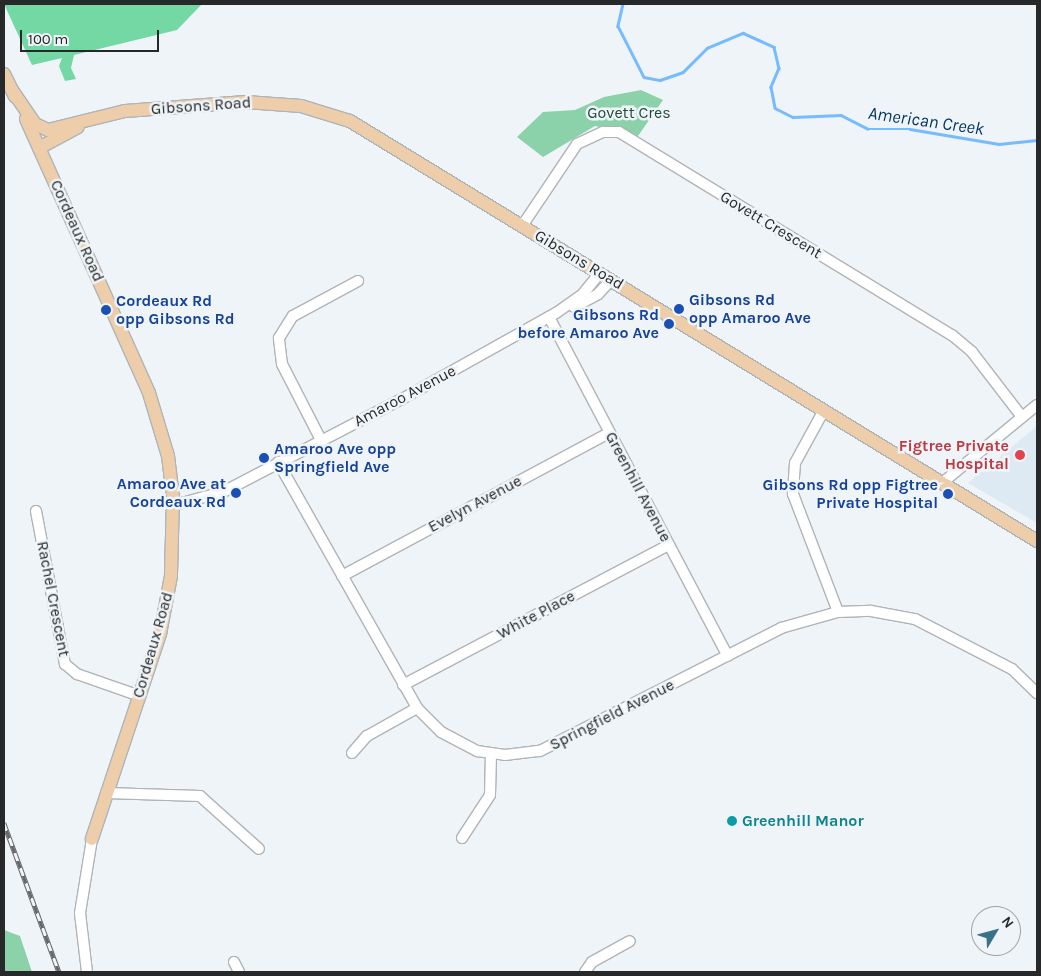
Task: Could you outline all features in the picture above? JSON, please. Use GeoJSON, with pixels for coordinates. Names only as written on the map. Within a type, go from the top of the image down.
{"type":"FeatureCollection","features":[{"type":"Feature","properties":{"kind":"main road","name":"Cordeaux Road"},"geometry":{"type":"LineString","coordinates":[[4,74],[146,386],[168,456],[174,501],[170,588],[140,696],[106,792],[92,839]]}},
{"type":"Feature","properties":{"kind":"main road","name":"Gibsons Road"},"geometry":{"type":"LineString","coordinates":[[12,90],[41,128],[86,121],[125,111],[246,102],[301,106],[350,121],[1037,541]]}},
{"type":"Feature","properties":{"kind":"main road","name":"Gibsons Road"},"geometry":{"type":"LineString","coordinates":[[39,148],[86,121]]}},
{"type":"Feature","properties":{"kind":"street","name":"Govett Crescent"},"geometry":{"type":"LineString","coordinates":[[522,226],[577,144],[603,132],[619,132],[952,335],[972,352],[1022,417]]}},
{"type":"Feature","properties":{"kind":"street","name":"Amaroo Avenue"},"geometry":{"type":"LineString","coordinates":[[174,501],[226,488],[321,440],[553,315],[598,294],[606,277]]}},
{"type":"Feature","properties":{"kind":"street"},"geometry":{"type":"LineString","coordinates":[[321,440],[282,364],[279,338],[293,316],[358,282]]}},
{"type":"Feature","properties":{"kind":"street","name":"Greenhill Avenue"},"geometry":{"type":"LineString","coordinates":[[553,315],[609,433],[728,656]]}},
{"type":"Feature","properties":{"kind":"street"},"geometry":{"type":"LineString","coordinates":[[942,483],[1037,405]]}},
{"type":"Feature","properties":{"kind":"street"},"geometry":{"type":"LineString","coordinates":[[824,410],[795,463],[793,494],[838,612]]}},
{"type":"Feature","properties":{"kind":"street","name":"Evelyn Avenue"},"geometry":{"type":"LineString","coordinates":[[342,576],[609,433]]}},
{"type":"Feature","properties":{"kind":"street","name":"Springfield Avenue"},"geometry":{"type":"LineString","coordinates":[[278,462],[417,708],[453,741],[491,754],[522,754],[555,745],[781,628],[838,612],[871,611],[915,619],[1012,670],[1037,693]]}},
{"type":"Feature","properties":{"kind":"street","name":"Rachel Crescent"},"geometry":{"type":"LineString","coordinates":[[36,511],[66,664],[77,674],[140,696]]}},
{"type":"Feature","properties":{"kind":"street","name":"White Place"},"geometry":{"type":"LineString","coordinates":[[403,685],[668,545]]}},
{"type":"Feature","properties":{"kind":"street"},"geometry":{"type":"LineString","coordinates":[[352,753],[367,736],[417,708]]}},
{"type":"Feature","properties":{"kind":"street"},"geometry":{"type":"LineString","coordinates":[[462,838],[490,795],[491,754]]}},
{"type":"Feature","properties":{"kind":"street"},"geometry":{"type":"LineString","coordinates":[[106,792],[200,796],[259,849]]}},
{"type":"Feature","properties":{"kind":"street","name":"Cordeaux Road"},"geometry":{"type":"LineString","coordinates":[[87,972],[80,913],[92,839]]}},
{"type":"Feature","properties":{"kind":"street"},"geometry":{"type":"LineString","coordinates":[[584,972],[592,962],[630,941]]}},
{"type":"Feature","properties":{"kind":"street"},"geometry":{"type":"LineString","coordinates":[[234,962],[239,972]]}},
{"type":"Feature","properties":{"kind":"shaded area","name":"Figtree Private Hospital"},"geometry":{"type":"Polygon","coordinates":[[[1037,426],[1037,523],[968,483],[1037,426]]]}},
{"type":"Feature","properties":{"kind":"green space"},"geometry":{"type":"Polygon","coordinates":[[[4,4],[202,4],[177,30],[74,55],[71,68],[76,79],[65,81],[59,66],[62,58],[32,65],[4,4]]]}},
{"type":"Feature","properties":{"kind":"green space","name":"Govett Cres"},"geometry":{"type":"Polygon","coordinates":[[[641,90],[663,100],[638,136],[595,126],[543,157],[517,137],[543,112],[575,110],[604,97],[641,90]]]}},
{"type":"Feature","properties":{"kind":"green space"},"geometry":{"type":"Polygon","coordinates":[[[4,930],[20,936],[32,972],[4,972],[4,930]]]}},
{"type":"Feature","properties":{"kind":"waterway","name":"American Creek"},"geometry":{"type":"LineString","coordinates":[[623,4],[618,26],[644,77],[660,80],[683,72],[707,48],[743,33],[774,47],[779,68],[771,87],[775,108],[793,117],[841,115],[868,129],[910,129],[999,144],[1037,140]]}},
{"type":"Feature","properties":{"kind":"railway"},"geometry":{"type":"LineString","coordinates":[[4,823],[59,972]]}},
{"type":"Feature","properties":{"kind":"place","name":"Gibsons Rd opp Amaroo Ave"},"geometry":{"type":"Point","coordinates":[679,309]}},
{"type":"Feature","properties":{"kind":"place","name":"Cordeaux Rd opp Gibsons Rd"},"geometry":{"type":"Point","coordinates":[106,310]}},
{"type":"Feature","properties":{"kind":"place","name":"Gibsons Rd before Amaroo Ave"},"geometry":{"type":"Point","coordinates":[669,324]}},
{"type":"Feature","properties":{"kind":"place","name":"Figtree Private Hospital"},"geometry":{"type":"Point","coordinates":[1020,455]}},
{"type":"Feature","properties":{"kind":"place","name":"Amaroo Ave opp Springfield Ave"},"geometry":{"type":"Point","coordinates":[264,458]}},
{"type":"Feature","properties":{"kind":"place","name":"Amaroo Ave at Cordeaux Rd"},"geometry":{"type":"Point","coordinates":[236,493]}},
{"type":"Feature","properties":{"kind":"place","name":"Gibsons Rd opp Figtree Private Hospital"},"geometry":{"type":"Point","coordinates":[948,494]}},
{"type":"Feature","properties":{"kind":"place","name":"Greenhill Manor"},"geometry":{"type":"Point","coordinates":[732,821]}}]}
